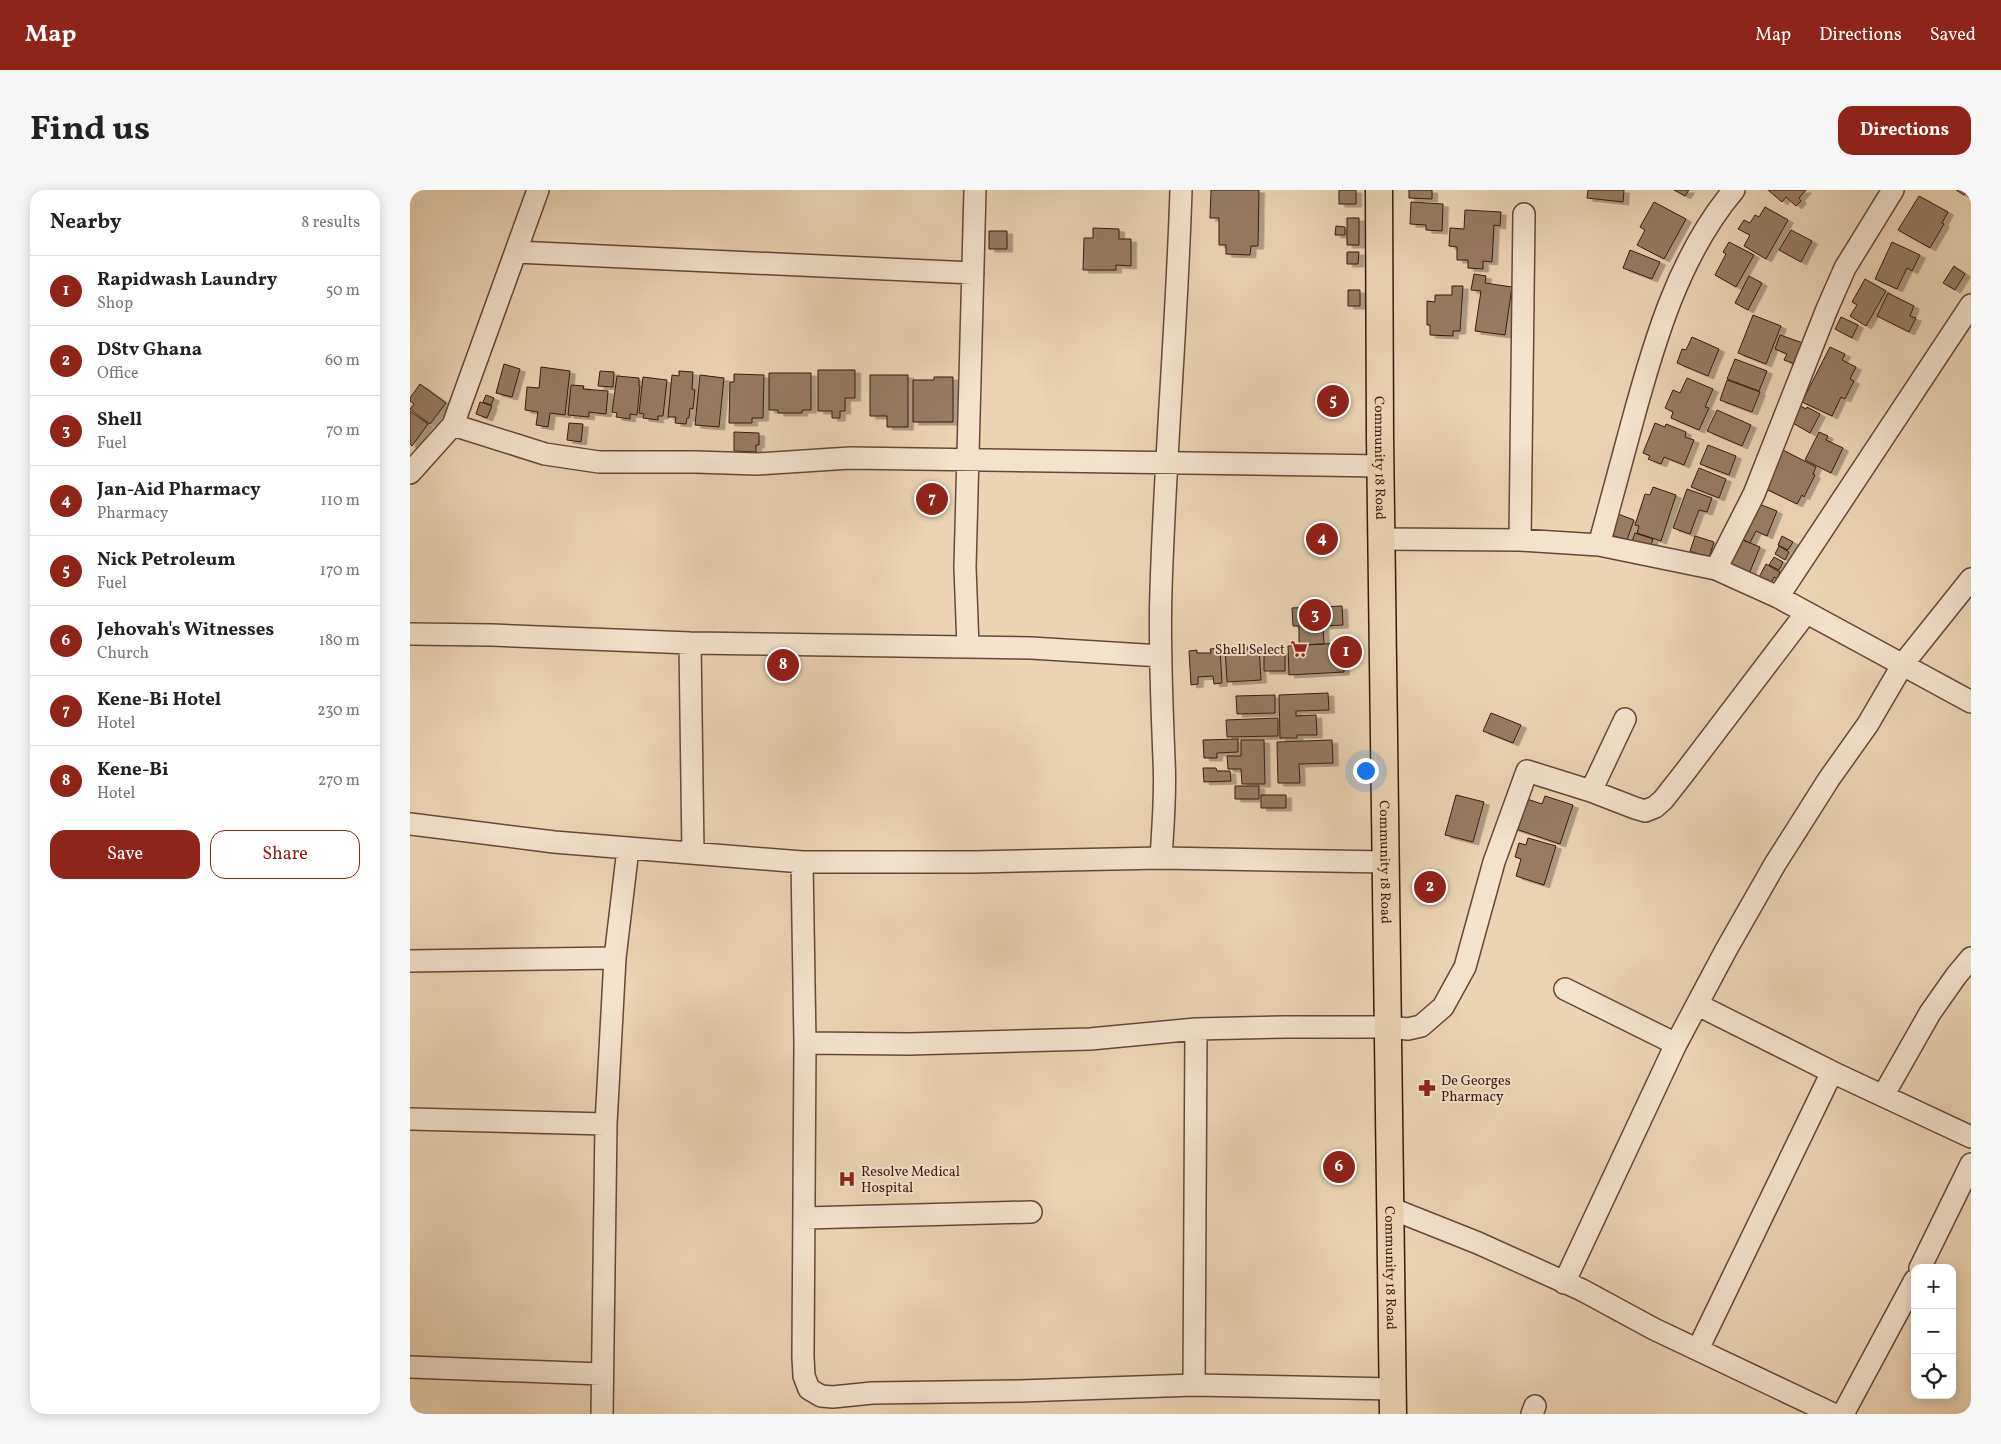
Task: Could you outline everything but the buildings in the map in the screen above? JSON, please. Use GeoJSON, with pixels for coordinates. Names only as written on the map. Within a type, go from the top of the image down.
{"type":"FeatureCollection","features":[{"type":"Feature","properties":{"kind":"main road","name":"Community 18 Road"},"geometry":{"type":"LineString","coordinates":[[1380,190],[1380,466],[1393,1402]]}},
{"type":"Feature","properties":{"kind":"street"},"geometry":{"type":"LineString","coordinates":[[410,473],[453,425],[538,190]]}},
{"type":"Feature","properties":{"kind":"street"},"geometry":{"type":"LineString","coordinates":[[968,647],[965,567],[975,190]]}},
{"type":"Feature","properties":{"kind":"street"},"geometry":{"type":"LineString","coordinates":[[1161,858],[1164,761],[1161,656],[1165,463],[1178,285],[1182,190]]}},
{"type":"Feature","properties":{"kind":"street"},"geometry":{"type":"LineString","coordinates":[[1599,545],[1647,370],[1675,289],[1705,230],[1734,190]]}},
{"type":"Feature","properties":{"kind":"street"},"geometry":{"type":"LineString","coordinates":[[1716,569],[1754,494],[1845,268],[1893,190]]}},
{"type":"Feature","properties":{"kind":"street"},"geometry":{"type":"LineString","coordinates":[[1520,540],[1524,214]]}},
{"type":"Feature","properties":{"kind":"street"},"geometry":{"type":"LineString","coordinates":[[516,252],[973,274]]}},
{"type":"Feature","properties":{"kind":"street"},"geometry":{"type":"LineString","coordinates":[[1778,597],[1971,305]]}},
{"type":"Feature","properties":{"kind":"street"},"geometry":{"type":"LineString","coordinates":[[453,425],[546,454],[599,462],[757,464],[850,458],[1380,466]]}},
{"type":"Feature","properties":{"kind":"street"},"geometry":{"type":"LineString","coordinates":[[1381,538],[1520,540],[1599,545],[1716,569],[1778,597],[1971,702]]}},
{"type":"Feature","properties":{"kind":"street"},"geometry":{"type":"LineString","coordinates":[[1564,1283],[1676,1044],[1775,864],[1829,779],[1868,724],[1903,664],[1971,579]]}},
{"type":"Feature","properties":{"kind":"street"},"geometry":{"type":"LineString","coordinates":[[805,1043],[909,1044],[1090,1039],[1196,1029],[1388,1027],[1408,1029],[1421,1026],[1443,1007],[1464,967],[1494,862],[1528,771],[1645,810],[1655,807],[1663,800],[1685,772],[1806,613]]}},
{"type":"Feature","properties":{"kind":"street"},"geometry":{"type":"LineString","coordinates":[[410,634],[492,635],[690,643],[1080,650],[1161,656]]}},
{"type":"Feature","properties":{"kind":"street"},"geometry":{"type":"LineString","coordinates":[[690,643],[693,853]]}},
{"type":"Feature","properties":{"kind":"street"},"geometry":{"type":"LineString","coordinates":[[1591,791],[1626,719]]}},
{"type":"Feature","properties":{"kind":"street"},"geometry":{"type":"LineString","coordinates":[[410,824],[628,849],[802,862],[975,862],[1161,858],[1387,862]]}},
{"type":"Feature","properties":{"kind":"street"},"geometry":{"type":"LineString","coordinates":[[602,1414],[606,1124],[615,958],[628,849]]}},
{"type":"Feature","properties":{"kind":"street"},"geometry":{"type":"LineString","coordinates":[[802,862],[805,1043],[804,1376],[809,1389],[821,1396],[1194,1385],[1393,1402]]}},
{"type":"Feature","properties":{"kind":"street"},"geometry":{"type":"LineString","coordinates":[[410,961],[615,958]]}},
{"type":"Feature","properties":{"kind":"street"},"geometry":{"type":"LineString","coordinates":[[1884,1094],[1930,1013],[1971,958]]}},
{"type":"Feature","properties":{"kind":"street"},"geometry":{"type":"LineString","coordinates":[[1565,989],[1676,1044]]}},
{"type":"Feature","properties":{"kind":"street"},"geometry":{"type":"LineString","coordinates":[[1698,1005],[1832,1072],[1884,1094],[1971,1137]]}},
{"type":"Feature","properties":{"kind":"street"},"geometry":{"type":"LineString","coordinates":[[1194,1385],[1196,1029]]}},
{"type":"Feature","properties":{"kind":"street"},"geometry":{"type":"LineString","coordinates":[[1698,1349],[1832,1072]]}},
{"type":"Feature","properties":{"kind":"street"},"geometry":{"type":"LineString","coordinates":[[410,1118],[606,1124]]}},
{"type":"Feature","properties":{"kind":"street"},"geometry":{"type":"LineString","coordinates":[[1922,1264],[1971,1164]]}},
{"type":"Feature","properties":{"kind":"street"},"geometry":{"type":"LineString","coordinates":[[1390,1208],[1478,1243],[1582,1290],[1654,1329],[1833,1414]]}},
{"type":"Feature","properties":{"kind":"street"},"geometry":{"type":"LineString","coordinates":[[805,1218],[1031,1212]]}},
{"type":"Feature","properties":{"kind":"street"},"geometry":{"type":"LineString","coordinates":[[1843,1414],[1911,1287]]}},
{"type":"Feature","properties":{"kind":"street"},"geometry":{"type":"LineString","coordinates":[[410,1367],[602,1374]]}},
{"type":"Feature","properties":{"kind":"place","name":"Nick Petroleum"},"geometry":{"type":"Point","coordinates":[1333,401]}},
{"type":"Feature","properties":{"kind":"place","name":"Kene-Bi Hotel"},"geometry":{"type":"Point","coordinates":[932,499]}},
{"type":"Feature","properties":{"kind":"place","name":"Jan-Aid Pharmacy"},"geometry":{"type":"Point","coordinates":[1322,539]}},
{"type":"Feature","properties":{"kind":"place","name":"Shell"},"geometry":{"type":"Point","coordinates":[1315,615]}},
{"type":"Feature","properties":{"kind":"place","name":"Shell Select"},"geometry":{"type":"Point","coordinates":[1299,649]}},
{"type":"Feature","properties":{"kind":"place","name":"Rapidwash Laundry"},"geometry":{"type":"Point","coordinates":[1346,652]}},
{"type":"Feature","properties":{"kind":"place","name":"Kene-Bi"},"geometry":{"type":"Point","coordinates":[783,665]}},
{"type":"Feature","properties":{"kind":"place","name":"DStv Ghana"},"geometry":{"type":"Point","coordinates":[1430,887]}},
{"type":"Feature","properties":{"kind":"place","name":"De Georges Pharmacy"},"geometry":{"type":"Point","coordinates":[1427,1088]}},
{"type":"Feature","properties":{"kind":"place","name":"Jehovah's Witnesses"},"geometry":{"type":"Point","coordinates":[1339,1167]}},
{"type":"Feature","properties":{"kind":"place","name":"Resolve Medical Hospital"},"geometry":{"type":"Point","coordinates":[847,1179]}}]}
